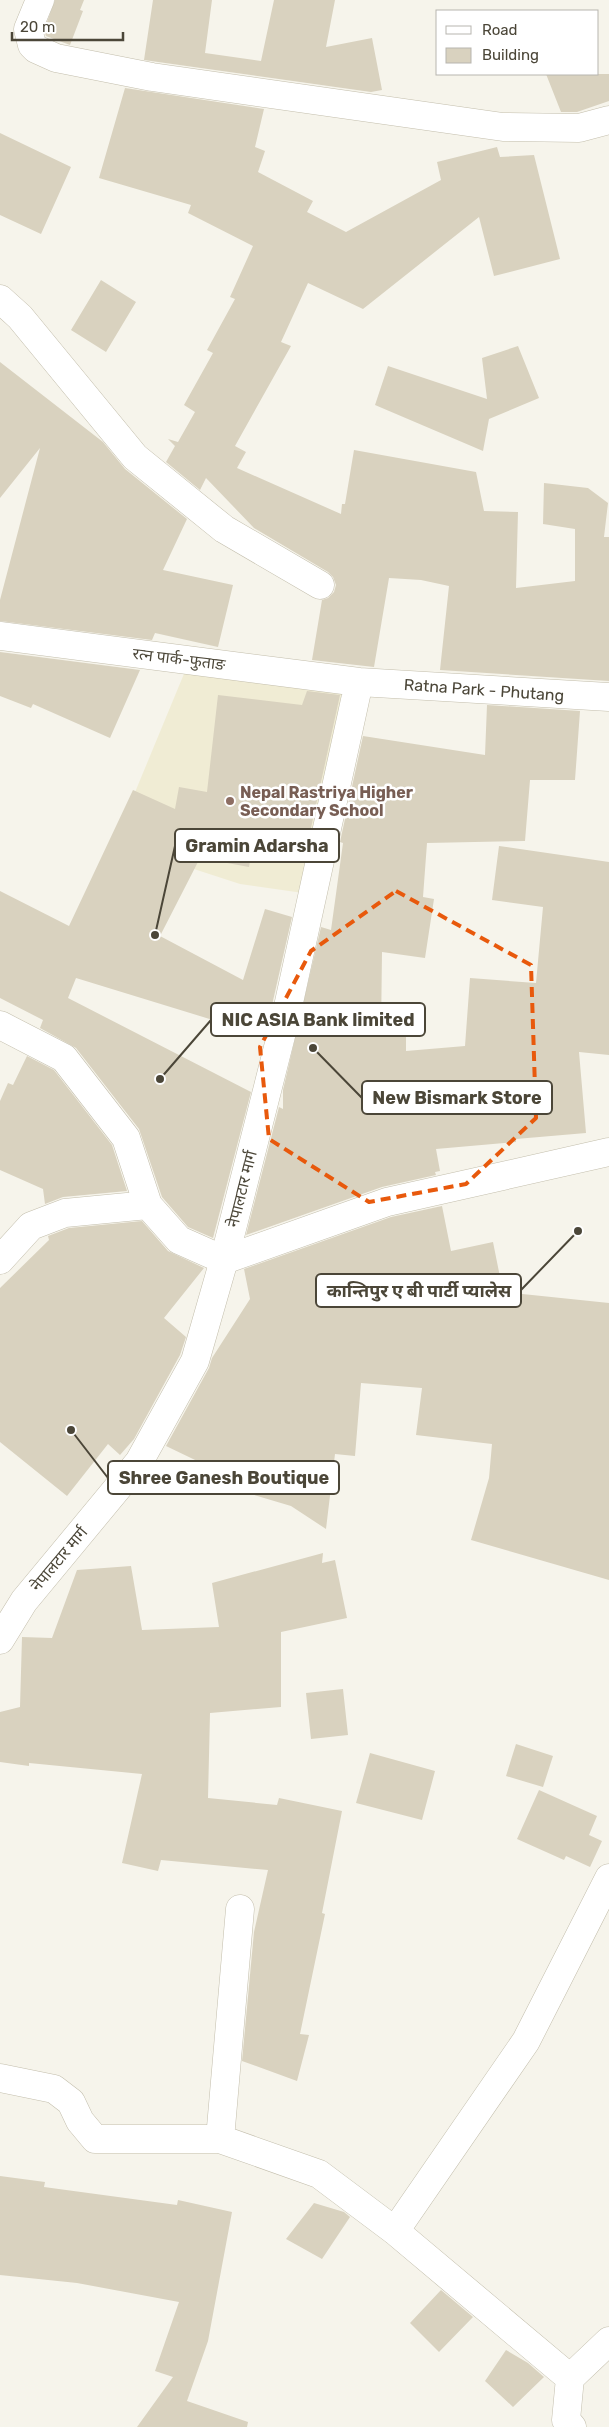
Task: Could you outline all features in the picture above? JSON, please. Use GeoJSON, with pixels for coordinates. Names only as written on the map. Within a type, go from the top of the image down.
{"type":"FeatureCollection","features":[{"type":"Feature","properties":{"kind":"street"},"geometry":{"type":"LineString","coordinates":[[40,0],[28,29],[36,50],[56,58],[152,77],[503,127],[579,128],[609,120]]}},
{"type":"Feature","properties":{"kind":"street"},"geometry":{"type":"LineString","coordinates":[[0,299],[20,317],[135,457],[224,529],[320,585]]}},
{"type":"Feature","properties":{"kind":"street","name":"रत्न पार्क-फुताङ"},"geometry":{"type":"LineString","coordinates":[[0,636],[359,682]]}},
{"type":"Feature","properties":{"kind":"street","name":"Ratna Park - Phutang"},"geometry":{"type":"LineString","coordinates":[[359,682],[609,697]]}},
{"type":"Feature","properties":{"kind":"street","name":"नेपालटार मार्ग"},"geometry":{"type":"LineString","coordinates":[[0,1640],[24,1601],[139,1462],[195,1361],[224,1260],[288,1007],[359,682]]}},
{"type":"Feature","properties":{"kind":"street"},"geometry":{"type":"LineString","coordinates":[[0,1025],[64,1058],[126,1138],[148,1205],[179,1240],[224,1260],[387,1202],[609,1152]]}},
{"type":"Feature","properties":{"kind":"street"},"geometry":{"type":"LineString","coordinates":[[0,1260],[31,1226],[66,1213],[148,1205]]}},
{"type":"Feature","properties":{"kind":"street"},"geometry":{"type":"LineString","coordinates":[[395,2231],[526,2041],[609,1878]]}},
{"type":"Feature","properties":{"kind":"street"},"geometry":{"type":"LineString","coordinates":[[220,2139],[240,1909]]}},
{"type":"Feature","properties":{"kind":"street"},"geometry":{"type":"LineString","coordinates":[[0,2078],[54,2089],[71,2102],[80,2121],[95,2139],[220,2139],[319,2174],[395,2231],[570,2378]]}},
{"type":"Feature","properties":{"kind":"street"},"geometry":{"type":"LineString","coordinates":[[572,2427],[566,2420],[570,2378],[609,2341]]}},
{"type":"Feature","properties":{"kind":"highlighted area"},"geometry":{"type":"Polygon","coordinates":[[[396,891],[531,965],[536,1118],[466,1184],[369,1202],[269,1139],[260,1047],[311,951],[396,891]]]}},
{"type":"Feature","properties":{"kind":"shaded area","name":"Nepal Rastriya Higher Secondary School"},"geometry":{"type":"Polygon","coordinates":[[[186,669],[351,690],[310,894],[240,884],[114,843],[186,669]]]}},
{"type":"Feature","properties":{"kind":"building"},"geometry":{"type":"Polygon","coordinates":[[[55,0],[84,0],[80,10],[83,11],[70,45],[46,36],[44,30],[55,0]]]}},
{"type":"Feature","properties":{"kind":"building"},"geometry":{"type":"Polygon","coordinates":[[[153,0],[212,0],[205,53],[261,61],[274,0],[335,0],[326,47],[372,38],[382,90],[371,92],[144,60],[153,0]]]}},
{"type":"Feature","properties":{"kind":"building"},"geometry":{"type":"Polygon","coordinates":[[[609,74],[609,101],[577,112],[561,112],[546,75],[609,74]]]}},
{"type":"Feature","properties":{"kind":"building"},"geometry":{"type":"Polygon","coordinates":[[[125,88],[264,109],[255,147],[265,151],[258,172],[313,201],[307,212],[346,232],[441,180],[437,162],[497,147],[500,157],[534,155],[560,259],[494,276],[479,217],[363,309],[308,283],[281,342],[291,346],[235,446],[246,452],[237,468],[341,514],[342,504],[345,504],[354,450],[476,472],[484,511],[518,512],[516,588],[575,581],[575,529],[543,524],[544,483],[588,488],[608,503],[604,537],[609,537],[609,681],[440,670],[449,586],[421,580],[389,578],[374,667],[312,660],[322,600],[328,598],[334,592],[336,585],[333,577],[328,572],[254,528],[206,478],[200,490],[166,462],[175,446],[168,439],[178,442],[195,412],[184,405],[213,353],[207,350],[235,299],[230,297],[253,246],[188,213],[191,205],[99,178],[125,88]]]}},
{"type":"Feature","properties":{"kind":"building"},"geometry":{"type":"Polygon","coordinates":[[[0,133],[71,167],[41,234],[0,215],[0,133]]]}},
{"type":"Feature","properties":{"kind":"building"},"geometry":{"type":"Polygon","coordinates":[[[101,280],[136,302],[106,352],[71,330],[101,280]]]}},
{"type":"Feature","properties":{"kind":"building"},"geometry":{"type":"Polygon","coordinates":[[[518,346],[539,398],[489,419],[483,451],[375,405],[388,366],[487,399],[482,358],[518,346]]]}},
{"type":"Feature","properties":{"kind":"building"},"geometry":{"type":"Polygon","coordinates":[[[0,362],[103,442],[125,469],[187,519],[163,570],[233,585],[218,647],[155,633],[152,640],[0,621],[0,600],[40,448],[0,498],[0,362]]]}},
{"type":"Feature","properties":{"kind":"building"},"geometry":{"type":"Polygon","coordinates":[[[0,652],[140,670],[110,738],[33,704],[31,708],[0,696],[0,652]]]}},
{"type":"Feature","properties":{"kind":"building"},"geometry":{"type":"Polygon","coordinates":[[[307,691],[340,695],[309,837],[256,828],[249,867],[200,858],[160,936],[243,980],[265,909],[292,917],[265,1036],[76,978],[68,998],[251,1092],[213,1238],[188,1227],[162,1197],[139,1129],[76,1048],[40,1028],[43,1020],[0,998],[0,891],[69,926],[133,790],[175,809],[179,787],[207,792],[218,695],[302,705],[307,691]]]}},
{"type":"Feature","properties":{"kind":"building"},"geometry":{"type":"Polygon","coordinates":[[[487,705],[580,711],[575,780],[530,780],[525,841],[427,843],[423,897],[434,899],[425,958],[382,952],[381,1033],[406,1034],[406,1051],[465,1046],[470,978],[536,983],[543,907],[492,900],[499,846],[609,862],[609,1055],[579,1052],[586,1133],[516,1139],[516,1142],[436,1149],[440,1171],[435,1172],[436,1175],[382,1187],[246,1235],[279,1107],[283,1109],[283,1090],[321,927],[331,930],[343,843],[340,842],[363,736],[485,755],[487,705]]]}},
{"type":"Feature","properties":{"kind":"building"},"geometry":{"type":"Polygon","coordinates":[[[27,1056],[54,1070],[112,1145],[127,1191],[63,1197],[45,1204],[43,1189],[0,1170],[0,1101],[8,1083],[13,1085],[27,1056]]]}},
{"type":"Feature","properties":{"kind":"building"},"geometry":{"type":"Polygon","coordinates":[[[442,1206],[451,1251],[493,1242],[503,1292],[609,1303],[609,1580],[471,1540],[489,1478],[492,1444],[416,1435],[422,1388],[361,1383],[355,1456],[335,1454],[326,1529],[291,1506],[214,1483],[218,1471],[166,1446],[209,1368],[212,1358],[250,1299],[244,1269],[391,1217],[442,1206]]]}},
{"type":"Feature","properties":{"kind":"building"},"geometry":{"type":"Polygon","coordinates":[[[142,1221],[168,1251],[204,1268],[164,1318],[186,1337],[180,1355],[134,1439],[120,1455],[108,1444],[67,1496],[0,1442],[0,1288],[49,1240],[48,1236],[69,1228],[142,1221]]]}},
{"type":"Feature","properties":{"kind":"building"},"geometry":{"type":"Polygon","coordinates":[[[323,1553],[322,1563],[335,1560],[347,1618],[281,1632],[281,1707],[210,1713],[208,1798],[277,1805],[279,1798],[342,1811],[322,1913],[325,1914],[300,2034],[309,2035],[297,2081],[242,2061],[254,1932],[268,1870],[161,1860],[158,1871],[122,1863],[142,1774],[29,1763],[29,1766],[0,1762],[0,1712],[20,1707],[22,1637],[52,1638],[77,1570],[131,1566],[142,1630],[219,1627],[212,1583],[323,1553]]]}},
{"type":"Feature","properties":{"kind":"building"},"geometry":{"type":"Polygon","coordinates":[[[343,1689],[348,1735],[311,1739],[306,1693],[343,1689]]]}},
{"type":"Feature","properties":{"kind":"building"},"geometry":{"type":"Polygon","coordinates":[[[516,1744],[553,1756],[543,1787],[506,1776],[516,1744]]]}},
{"type":"Feature","properties":{"kind":"building"},"geometry":{"type":"Polygon","coordinates":[[[370,1753],[435,1771],[422,1820],[356,1803],[370,1753]]]}},
{"type":"Feature","properties":{"kind":"building"},"geometry":{"type":"Polygon","coordinates":[[[539,1790],[597,1816],[589,1835],[602,1841],[590,1867],[566,1856],[564,1860],[517,1839],[539,1790]]]}},
{"type":"Feature","properties":{"kind":"building"},"geometry":{"type":"Polygon","coordinates":[[[0,2176],[45,2182],[44,2187],[177,2205],[178,2200],[232,2212],[208,2341],[187,2401],[248,2422],[247,2427],[137,2427],[173,2377],[155,2371],[179,2302],[77,2283],[0,2275],[0,2176]]]}},
{"type":"Feature","properties":{"kind":"building"},"geometry":{"type":"Polygon","coordinates":[[[314,2203],[344,2212],[350,2217],[322,2259],[286,2239],[314,2203]]]}},
{"type":"Feature","properties":{"kind":"building"},"geometry":{"type":"Polygon","coordinates":[[[441,2290],[473,2317],[439,2352],[410,2323],[441,2290]]]}},
{"type":"Feature","properties":{"kind":"building"},"geometry":{"type":"Polygon","coordinates":[[[506,2350],[528,2363],[544,2377],[513,2407],[485,2381],[506,2350]]]}},
{"type":"Feature","properties":{"kind":"place","name":"Nepal Rastriya Higher Secondary School"},"geometry":{"type":"Point","coordinates":[230,801]}},
{"type":"Feature","properties":{"kind":"place","name":"Gramin Adarsha"},"geometry":{"type":"Point","coordinates":[155,935]}},
{"type":"Feature","properties":{"kind":"place","name":"New Bismark Store"},"geometry":{"type":"Point","coordinates":[313,1048]}},
{"type":"Feature","properties":{"kind":"place","name":"NIC ASIA Bank limited"},"geometry":{"type":"Point","coordinates":[160,1079]}},
{"type":"Feature","properties":{"kind":"place","name":"कान्तिपुर ए बी पार्टी प्यालेस"},"geometry":{"type":"Point","coordinates":[578,1231]}},
{"type":"Feature","properties":{"kind":"place","name":"Shree Ganesh Boutique"},"geometry":{"type":"Point","coordinates":[71,1430]}}]}
